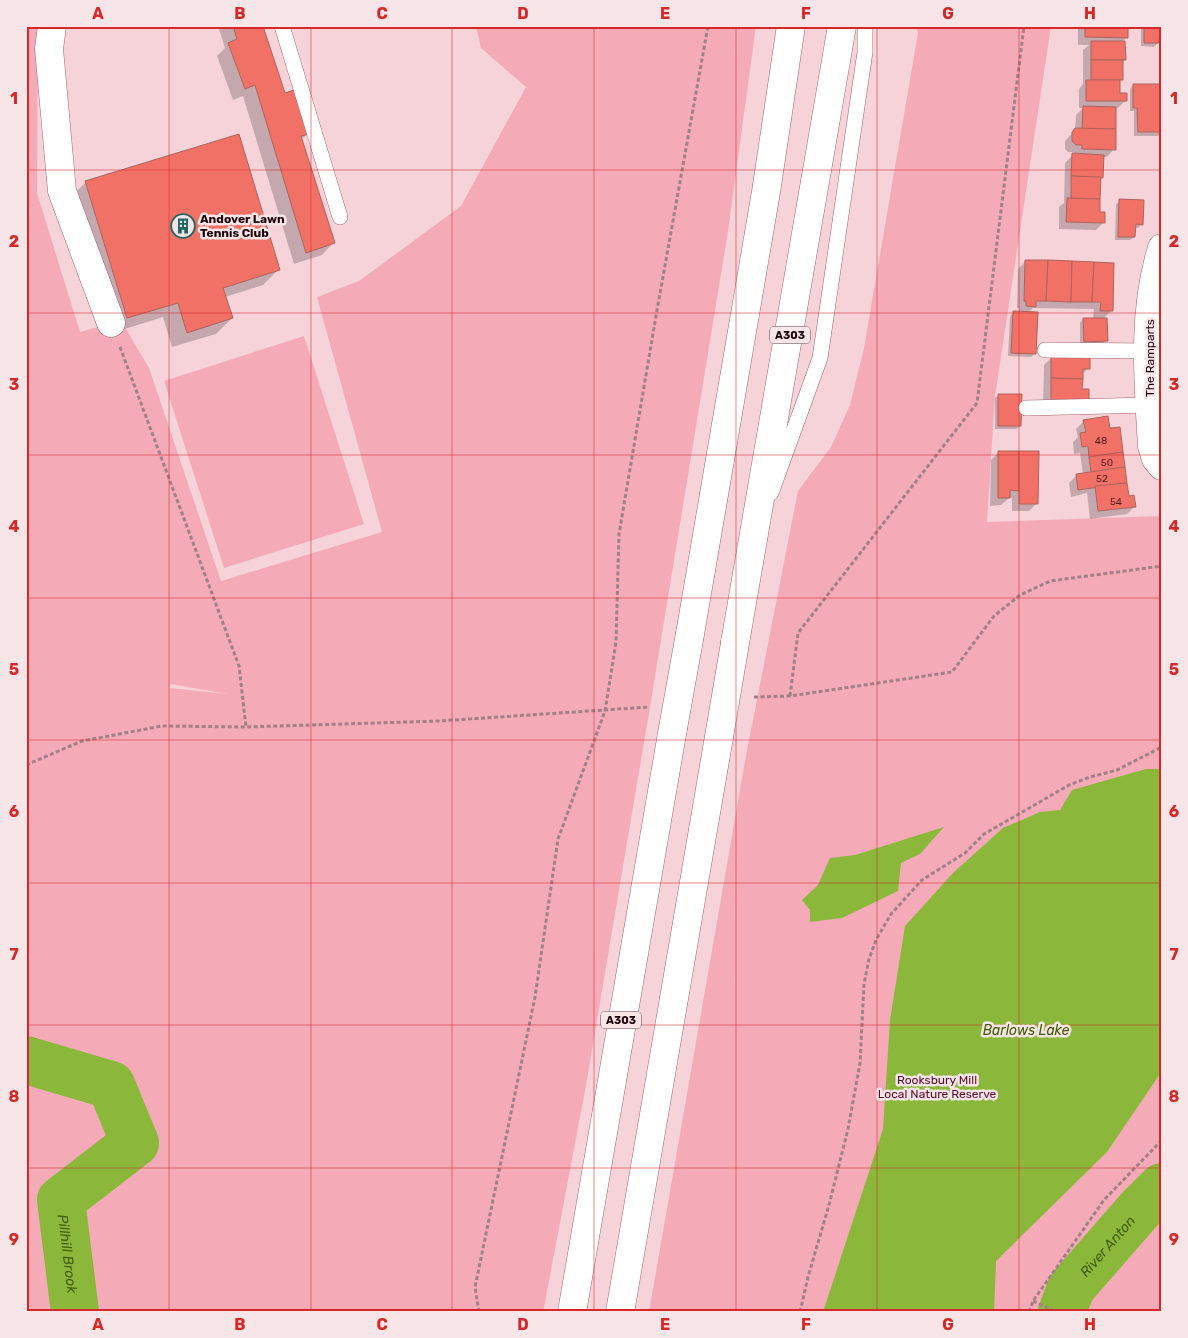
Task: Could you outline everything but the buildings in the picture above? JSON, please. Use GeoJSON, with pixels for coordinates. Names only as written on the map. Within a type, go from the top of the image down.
{"type":"FeatureCollection","features":[{"type":"Feature","properties":{"kind":"main road"},"geometry":{"type":"LineString","coordinates":[[52,26],[49,49],[62,191],[111,323]]}},
{"type":"Feature","properties":{"kind":"main road","name":"A303"},"geometry":{"type":"LineString","coordinates":[[572,1312],[766,192],[791,26]]}},
{"type":"Feature","properties":{"kind":"main road","name":"A303"},"geometry":{"type":"LineString","coordinates":[[620,1312],[842,26]]}},
{"type":"Feature","properties":{"kind":"main road","name":"The Ramparts"},"geometry":{"type":"LineString","coordinates":[[1162,248],[1150,309],[1148,351],[1152,446],[1156,459],[1162,466]]}},
{"type":"Feature","properties":{"kind":"lane"},"geometry":{"type":"LineString","coordinates":[[282,26],[340,217]]}},
{"type":"Feature","properties":{"kind":"lane"},"geometry":{"type":"LineString","coordinates":[[783,73],[784,26]]}},
{"type":"Feature","properties":{"kind":"lane"},"geometry":{"type":"LineString","coordinates":[[754,539],[798,424],[820,358],[865,52],[865,26]]}},
{"type":"Feature","properties":{"kind":"lane"},"geometry":{"type":"LineString","coordinates":[[1045,350],[1148,351]]}},
{"type":"Feature","properties":{"kind":"lane"},"geometry":{"type":"LineString","coordinates":[[1026,408],[1150,405]]}},
{"type":"Feature","properties":{"kind":"path"},"geometry":{"type":"LineString","coordinates":[[479,1312],[475,1288],[535,997],[558,839],[605,711],[616,642],[619,534],[708,26]]}},
{"type":"Feature","properties":{"kind":"path"},"geometry":{"type":"LineString","coordinates":[[790,696],[798,633],[977,403],[1024,26]]}},
{"type":"Feature","properties":{"kind":"path"},"geometry":{"type":"LineString","coordinates":[[111,323],[239,666],[246,727]]}},
{"type":"Feature","properties":{"kind":"path"},"geometry":{"type":"LineString","coordinates":[[753,697],[790,696],[952,672],[994,616],[1020,595],[1050,581],[1162,566]]}},
{"type":"Feature","properties":{"kind":"path"},"geometry":{"type":"LineString","coordinates":[[26,765],[82,741],[162,726],[246,727],[439,721],[650,707]]}},
{"type":"Feature","properties":{"kind":"path"},"geometry":{"type":"LineString","coordinates":[[800,1312],[848,1129],[860,1063],[864,984],[869,959],[876,940],[890,914],[922,880],[965,853],[984,834],[1069,785],[1117,770],[1162,747]]}},
{"type":"Feature","properties":{"kind":"path"},"geometry":{"type":"LineString","coordinates":[[1029,1312],[1034,1301],[1104,1200],[1162,1140]]}},
{"type":"Feature","properties":{"kind":"path"},"geometry":{"type":"LineString","coordinates":[[1034,1301],[1056,1312]]}},
{"type":"Feature","properties":{"kind":"green space"},"geometry":{"type":"Polygon","coordinates":[[[26,26],[38,26],[37,193],[80,332],[111,323],[126,329],[149,368],[221,581],[382,532],[317,297],[359,281],[461,206],[526,87],[481,48],[476,26],[756,26],[728,231],[650,707],[585,1091],[543,1312],[26,1312],[26,26]],[[170,684],[170,688],[228,694],[170,684]]]}},
{"type":"Feature","properties":{"kind":"green space","name":"Rooksbury Mill Local Nature Reserve"},"geometry":{"type":"Polygon","coordinates":[[[916,26],[1051,26],[995,396],[987,522],[1162,516],[1162,1312],[649,1312],[745,761],[798,491],[831,447],[850,405],[864,348],[918,33],[916,26]]]}},
{"type":"Feature","properties":{"kind":"green space"},"geometry":{"type":"Polygon","coordinates":[[[304,336],[364,524],[224,568],[164,381],[304,336]]]}},
{"type":"Feature","properties":{"kind":"water","name":"Barlows Lake"},"geometry":{"type":"Polygon","coordinates":[[[1146,769],[1162,769],[1162,1071],[1107,1152],[996,1261],[994,1312],[823,1312],[883,1129],[890,1020],[905,926],[953,873],[1003,828],[1040,812],[1060,810],[1072,790],[1146,769]]]}},
{"type":"Feature","properties":{"kind":"water"},"geometry":{"type":"Polygon","coordinates":[[[944,827],[920,854],[901,863],[898,891],[842,918],[810,922],[810,910],[802,900],[818,885],[830,858],[855,855],[944,827]]]}},
{"type":"Feature","properties":{"kind":"waterway","name":"Pillhill Brook"},"geometry":{"type":"LineString","coordinates":[[26,1060],[111,1085],[135,1143],[61,1200],[75,1312]]}},
{"type":"Feature","properties":{"kind":"waterway","name":"River Anton"},"geometry":{"type":"LineString","coordinates":[[1062,1312],[1071,1288],[1139,1210],[1162,1187]]}},
{"type":"Feature","properties":{"kind":"place","name":"Andover Lawn Tennis Club"},"geometry":{"type":"Point","coordinates":[183,226]}}]}
